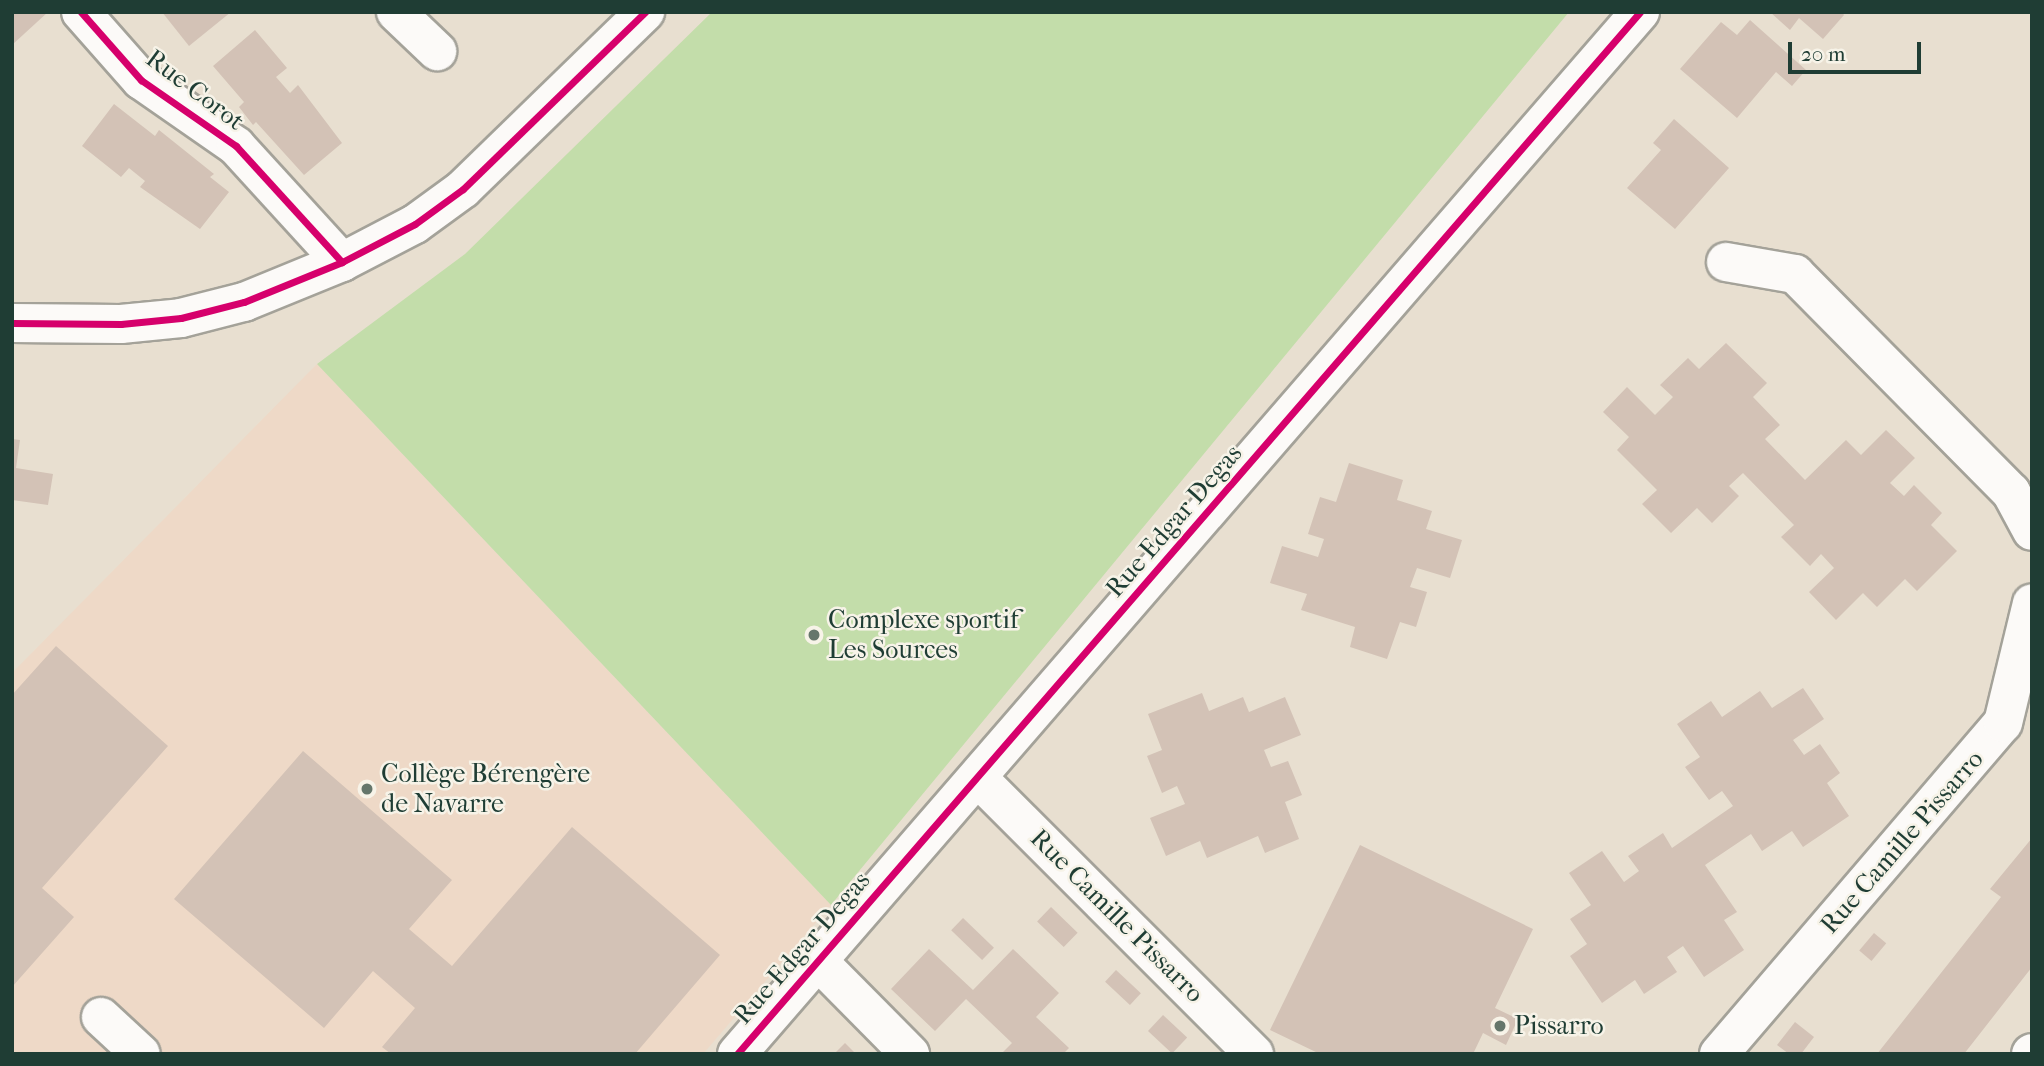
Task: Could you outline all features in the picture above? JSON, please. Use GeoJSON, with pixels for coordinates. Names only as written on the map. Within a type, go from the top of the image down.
{"type":"FeatureCollection","features":[{"type":"Feature","properties":{"kind":"street","name":"Rue Corot"},"geometry":{"type":"LineString","coordinates":[[81,12],[141,80],[236,146],[342,262]]}},
{"type":"Feature","properties":{"kind":"street"},"geometry":{"type":"LineString","coordinates":[[396,12],[437,51]]}},
{"type":"Feature","properties":{"kind":"street"},"geometry":{"type":"LineString","coordinates":[[12,323],[121,324],[181,318],[244,302],[342,262],[415,224],[463,189],[645,12]]}},
{"type":"Feature","properties":{"kind":"street","name":"Rue Edgar Degas"},"geometry":{"type":"LineString","coordinates":[[737,1054],[979,779],[1640,12]]}},
{"type":"Feature","properties":{"kind":"street"},"geometry":{"type":"LineString","coordinates":[[1726,262],[1795,274],[2011,492],[2032,531]]}},
{"type":"Feature","properties":{"kind":"street","name":"Rue Camille Pissarro"},"geometry":{"type":"LineString","coordinates":[[1719,1054],[2003,723],[2032,603]]}},
{"type":"Feature","properties":{"kind":"street","name":"Rue Camille Pissarro"},"geometry":{"type":"LineString","coordinates":[[979,779],[1254,1054]]}},
{"type":"Feature","properties":{"kind":"street"},"geometry":{"type":"LineString","coordinates":[[818,961],[910,1054]]}},
{"type":"Feature","properties":{"kind":"street"},"geometry":{"type":"LineString","coordinates":[[101,1017],[141,1054]]}},
{"type":"Feature","properties":{"kind":"shaded area","name":"Collège Bérengère de Navarre"},"geometry":{"type":"Polygon","coordinates":[[[317,364],[831,905],[703,1054],[12,1054],[12,673],[317,364]]]}},
{"type":"Feature","properties":{"kind":"green space","name":"Complexe sportif Les Sources"},"geometry":{"type":"Polygon","coordinates":[[[712,12],[1569,12],[831,905],[317,364],[465,254],[712,12]]]}},
{"type":"Feature","properties":{"kind":"building"},"geometry":{"type":"Polygon","coordinates":[[[12,12],[48,12],[12,45],[12,12]]]}},
{"type":"Feature","properties":{"kind":"building"},"geometry":{"type":"Polygon","coordinates":[[[162,12],[231,12],[189,46],[162,12]]]}},
{"type":"Feature","properties":{"kind":"building"},"geometry":{"type":"Polygon","coordinates":[[[1770,12],[1842,12],[1844,15],[1823,39],[1799,18],[1790,30],[1770,12]]]}},
{"type":"Feature","properties":{"kind":"building"},"geometry":{"type":"Polygon","coordinates":[[[1750,20],[1806,70],[1792,86],[1776,72],[1737,118],[1680,69],[1721,22],[1737,35],[1750,20]]]}},
{"type":"Feature","properties":{"kind":"building"},"geometry":{"type":"Polygon","coordinates":[[[255,30],[287,68],[276,77],[290,93],[298,85],[342,143],[304,175],[256,122],[253,125],[239,107],[244,102],[213,66],[255,30]]]}},
{"type":"Feature","properties":{"kind":"building"},"geometry":{"type":"Polygon","coordinates":[[[114,104],[155,136],[159,130],[214,174],[210,177],[229,192],[200,229],[140,187],[145,181],[129,168],[121,177],[82,146],[114,104]]]}},
{"type":"Feature","properties":{"kind":"building"},"geometry":{"type":"Polygon","coordinates":[[[1674,119],[1729,168],[1675,229],[1627,188],[1661,150],[1653,143],[1674,119]]]}},
{"type":"Feature","properties":{"kind":"building"},"geometry":{"type":"Polygon","coordinates":[[[1726,343],[1767,383],[1753,397],[1780,425],[1765,439],[1805,480],[1846,440],[1861,455],[1886,430],[1915,458],[1890,483],[1904,496],[1914,485],[1942,513],[1931,525],[1957,551],[1917,591],[1905,579],[1877,607],[1863,593],[1836,620],[1809,592],[1834,568],[1821,554],[1810,566],[1781,537],[1794,525],[1743,473],[1729,486],[1739,496],[1712,523],[1697,508],[1671,533],[1642,504],[1657,490],[1617,450],[1629,437],[1603,412],[1627,387],[1655,415],[1673,397],[1660,385],[1688,358],[1699,369],[1726,343]]]}},
{"type":"Feature","properties":{"kind":"building"},"geometry":{"type":"Polygon","coordinates":[[[12,439],[20,440],[16,468],[53,474],[48,505],[12,500],[12,439]]]}},
{"type":"Feature","properties":{"kind":"building"},"geometry":{"type":"Polygon","coordinates":[[[1349,463],[1403,480],[1397,500],[1432,511],[1426,529],[1462,540],[1450,578],[1417,568],[1410,587],[1427,592],[1416,627],[1400,622],[1387,659],[1350,647],[1355,627],[1301,610],[1307,594],[1270,583],[1282,546],[1318,557],[1324,539],[1308,534],[1320,497],[1336,502],[1349,463]]]}},
{"type":"Feature","properties":{"kind":"building"},"geometry":{"type":"Polygon","coordinates":[[[56,646],[168,746],[42,888],[74,917],[12,987],[12,695],[56,646]]]}},
{"type":"Feature","properties":{"kind":"building"},"geometry":{"type":"Polygon","coordinates":[[[1803,688],[1824,719],[1793,740],[1804,755],[1820,744],[1840,773],[1827,783],[1849,816],[1803,847],[1792,831],[1762,851],[1751,834],[1705,865],[1737,912],[1724,920],[1744,950],[1704,977],[1683,946],[1667,957],[1677,972],[1644,994],[1635,980],[1602,1003],[1570,956],[1587,944],[1570,919],[1591,905],[1569,873],[1602,851],[1624,882],[1639,871],[1628,856],[1663,833],[1672,848],[1733,806],[1722,791],[1709,800],[1685,767],[1700,757],[1677,724],[1711,701],[1722,717],[1760,691],[1772,708],[1803,688]]]}},
{"type":"Feature","properties":{"kind":"building"},"geometry":{"type":"Polygon","coordinates":[[[1202,693],[1209,711],[1243,697],[1249,712],[1285,697],[1301,735],[1264,750],[1271,767],[1288,761],[1302,795],[1285,802],[1299,839],[1265,853],[1258,836],[1207,858],[1200,841],[1166,856],[1150,818],[1185,804],[1177,786],[1162,793],[1147,756],[1162,750],[1148,714],[1202,693]]]}},
{"type":"Feature","properties":{"kind":"building"},"geometry":{"type":"Polygon","coordinates":[[[303,751],[452,880],[409,929],[452,966],[572,827],[720,955],[635,1054],[391,1054],[382,1047],[415,1008],[373,971],[324,1028],[174,899],[303,751]]]}},
{"type":"Feature","properties":{"kind":"building"},"geometry":{"type":"Polygon","coordinates":[[[2032,838],[2032,967],[1964,1054],[1877,1054],[2001,897],[1990,889],[2032,838]]]}},
{"type":"Feature","properties":{"kind":"building"},"geometry":{"type":"Polygon","coordinates":[[[1360,845],[1533,929],[1495,1008],[1518,1019],[1506,1045],[1483,1033],[1473,1054],[1320,1054],[1270,1030],[1360,845]]]}},
{"type":"Feature","properties":{"kind":"building"},"geometry":{"type":"Polygon","coordinates":[[[1051,907],[1078,933],[1064,947],[1037,921],[1051,907]]]}},
{"type":"Feature","properties":{"kind":"building"},"geometry":{"type":"Polygon","coordinates":[[[963,918],[994,948],[982,960],[951,930],[963,918]]]}},
{"type":"Feature","properties":{"kind":"building"},"geometry":{"type":"Polygon","coordinates":[[[1874,933],[1886,943],[1871,961],[1859,951],[1874,933]]]}},
{"type":"Feature","properties":{"kind":"building"},"geometry":{"type":"Polygon","coordinates":[[[929,949],[973,990],[1013,949],[1059,993],[1036,1017],[1069,1048],[1063,1054],[1001,1054],[1012,1043],[966,999],[935,1031],[891,989],[929,949]]]}},
{"type":"Feature","properties":{"kind":"building"},"geometry":{"type":"Polygon","coordinates":[[[1116,970],[1141,993],[1130,1005],[1105,982],[1116,970]]]}},
{"type":"Feature","properties":{"kind":"building"},"geometry":{"type":"Polygon","coordinates":[[[1163,1015],[1187,1038],[1172,1054],[1148,1031],[1163,1015]]]}},
{"type":"Feature","properties":{"kind":"building"},"geometry":{"type":"Polygon","coordinates":[[[1795,1022],[1814,1037],[1801,1054],[1789,1054],[1777,1045],[1795,1022]]]}},
{"type":"Feature","properties":{"kind":"building"},"geometry":{"type":"Polygon","coordinates":[[[845,1043],[856,1054],[834,1054],[845,1043]]]}},
{"type":"Feature","properties":{"kind":"cycle path"},"geometry":{"type":"LineString","coordinates":[[81,12],[141,80],[236,146],[342,262]]}},
{"type":"Feature","properties":{"kind":"cycle path"},"geometry":{"type":"LineString","coordinates":[[12,323],[121,324],[181,318],[244,302],[342,262],[415,224],[463,189],[645,12]]}},
{"type":"Feature","properties":{"kind":"cycle path"},"geometry":{"type":"LineString","coordinates":[[737,1054],[1640,12]]}},
{"type":"Feature","properties":{"kind":"place","name":"Complexe sportif Les Sources"},"geometry":{"type":"Point","coordinates":[814,635]}},
{"type":"Feature","properties":{"kind":"place","name":"Collège Bérengère de Navarre"},"geometry":{"type":"Point","coordinates":[367,789]}},
{"type":"Feature","properties":{"kind":"place","name":"Pissarro"},"geometry":{"type":"Point","coordinates":[1500,1026]}}]}
